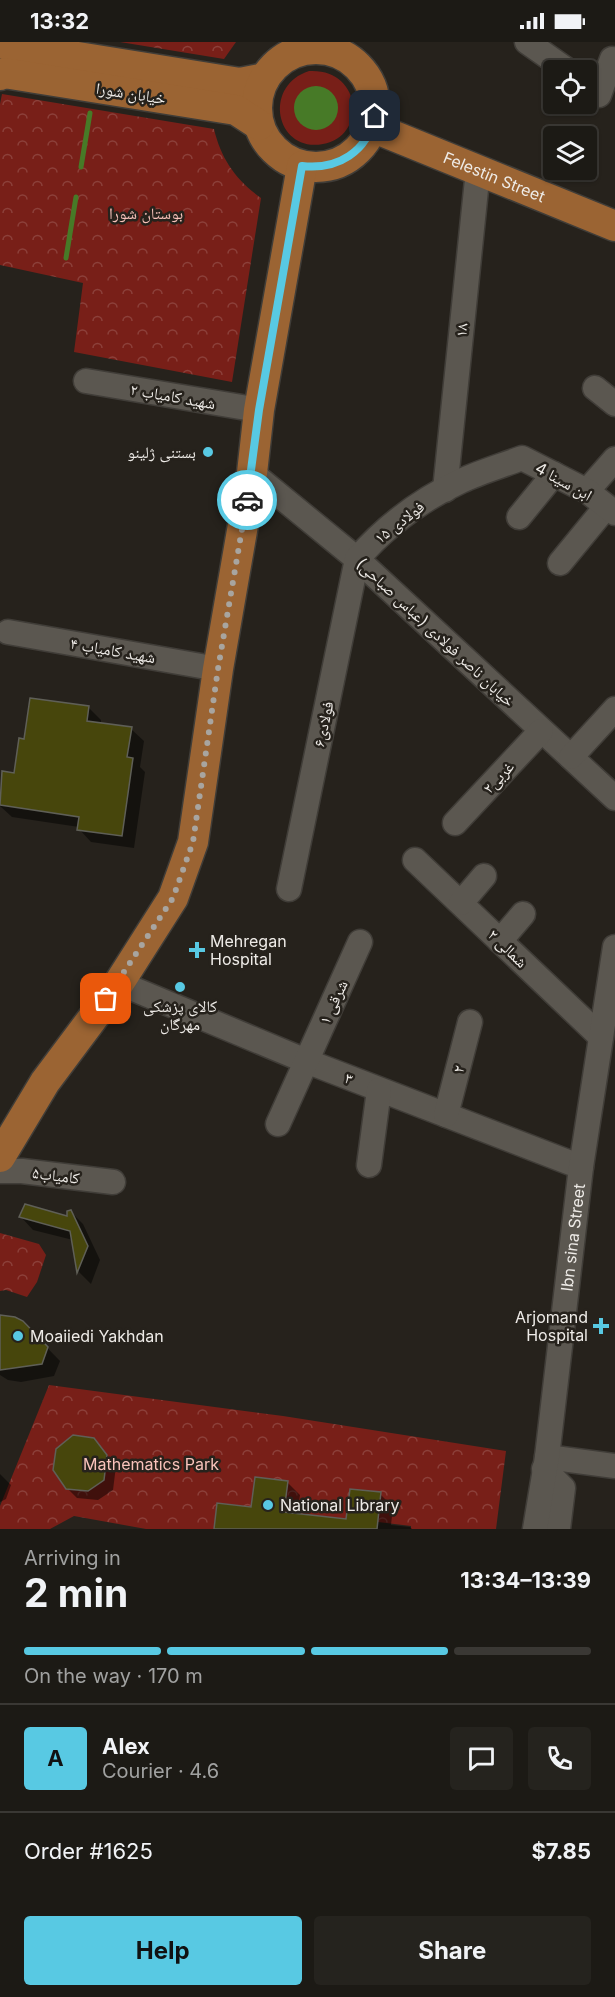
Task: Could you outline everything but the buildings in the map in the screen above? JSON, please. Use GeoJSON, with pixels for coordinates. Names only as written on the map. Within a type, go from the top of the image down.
{"type":"FeatureCollection","features":[{"type":"Feature","properties":{"kind":"main road","name":"خیابان شورا"},"geometry":{"type":"LineString","coordinates":[[6,42],[9,46],[240,83],[265,78]]}},
{"type":"Feature","properties":{"kind":"main road"},"geometry":{"type":"LineString","coordinates":[[326,46],[357,64],[370,82],[375,104],[372,127],[359,148],[339,163],[315,167],[302,166],[286,159],[271,147],[260,125],[257,101],[265,78],[272,68],[291,54],[326,46]]}},
{"type":"Feature","properties":{"kind":"main road","name":"خیابان شورا"},"geometry":{"type":"LineString","coordinates":[[0,75],[4,72],[236,110],[260,125]]}},
{"type":"Feature","properties":{"kind":"main road","name":"Felestin Street"},"geometry":{"type":"LineString","coordinates":[[372,127],[615,226]]}},
{"type":"Feature","properties":{"kind":"main road"},"geometry":{"type":"LineString","coordinates":[[0,1157],[45,1082],[119,983],[173,898],[193,842],[218,669],[252,473],[259,410],[302,166]]}},
{"type":"Feature","properties":{"kind":"street"},"geometry":{"type":"LineString","coordinates":[[527,42],[553,60]]}},
{"type":"Feature","properties":{"kind":"street"},"geometry":{"type":"LineString","coordinates":[[600,96],[612,59]]}},
{"type":"Feature","properties":{"kind":"street","name":"۱۸"},"geometry":{"type":"LineString","coordinates":[[445,490],[478,170]]}},
{"type":"Feature","properties":{"kind":"street","name":"شهید کامیاب ۲"},"geometry":{"type":"LineString","coordinates":[[86,381],[259,410]]}},
{"type":"Feature","properties":{"kind":"street"},"geometry":{"type":"LineString","coordinates":[[595,388],[615,404]]}},
{"type":"Feature","properties":{"kind":"street","name":"ابن سینا 4"},"geometry":{"type":"LineString","coordinates":[[445,490],[461,481],[522,458],[587,491],[611,510]]}},
{"type":"Feature","properties":{"kind":"street"},"geometry":{"type":"LineString","coordinates":[[587,491],[615,459]]}},
{"type":"Feature","properties":{"kind":"street","name":"خیابان ناصر فولادی (عباس صباحی)"},"geometry":{"type":"LineString","coordinates":[[252,473],[357,559],[615,798]]}},
{"type":"Feature","properties":{"kind":"street"},"geometry":{"type":"LineString","coordinates":[[519,517],[554,474]]}},
{"type":"Feature","properties":{"kind":"street","name":"فولادی ۱۵"},"geometry":{"type":"LineString","coordinates":[[357,559],[367,547],[418,505],[445,490]]}},
{"type":"Feature","properties":{"kind":"street"},"geometry":{"type":"LineString","coordinates":[[560,563],[611,510]]}},
{"type":"Feature","properties":{"kind":"street","name":"فولادی۶"},"geometry":{"type":"LineString","coordinates":[[289,889],[357,559]]}},
{"type":"Feature","properties":{"kind":"street","name":"شهید کامیاب ۴"},"geometry":{"type":"LineString","coordinates":[[8,632],[218,669]]}},
{"type":"Feature","properties":{"kind":"street"},"geometry":{"type":"LineString","coordinates":[[571,758],[615,709]]}},
{"type":"Feature","properties":{"kind":"street","name":"غربی۲"},"geometry":{"type":"LineString","coordinates":[[455,824],[541,731]]}},
{"type":"Feature","properties":{"kind":"street","name":"۲ شمالی"},"geometry":{"type":"LineString","coordinates":[[415,860],[601,1037]]}},
{"type":"Feature","properties":{"kind":"street"},"geometry":{"type":"LineString","coordinates":[[460,903],[484,876]]}},
{"type":"Feature","properties":{"kind":"street"},"geometry":{"type":"LineString","coordinates":[[500,941],[523,914]]}},
{"type":"Feature","properties":{"kind":"street","name":"۱ شرقی"},"geometry":{"type":"LineString","coordinates":[[278,1124],[360,942]]}},
{"type":"Feature","properties":{"kind":"street","name":"Ibn sina Street"},"geometry":{"type":"LineString","coordinates":[[535,1529],[546,1463],[581,1167],[615,947]]}},
{"type":"Feature","properties":{"kind":"street","name":"۳"},"geometry":{"type":"LineString","coordinates":[[119,983],[306,1061],[581,1167]]}},
{"type":"Feature","properties":{"kind":"street","name":"۲"},"geometry":{"type":"LineString","coordinates":[[446,1115],[470,1022]]}},
{"type":"Feature","properties":{"kind":"street"},"geometry":{"type":"LineString","coordinates":[[369,1165],[379,1090]]}},
{"type":"Feature","properties":{"kind":"street","name":"کامیاب۵"},"geometry":{"type":"LineString","coordinates":[[0,1171],[22,1171],[112,1182]]}},
{"type":"Feature","properties":{"kind":"street"},"geometry":{"type":"LineString","coordinates":[[546,1463],[615,1466]]}},
{"type":"Feature","properties":{"kind":"street"},"geometry":{"type":"LineString","coordinates":[[546,1463],[563,1488],[558,1529]]}},
{"type":"Feature","properties":{"kind":"green space"},"geometry":{"type":"Polygon","coordinates":[[[120,42],[236,42],[224,59],[120,42]]]}},
{"type":"Feature","properties":{"kind":"green space"},"geometry":{"type":"Polygon","coordinates":[[[309,71],[327,73],[340,80],[349,91],[353,103],[352,117],[347,129],[337,138],[323,144],[307,144],[294,138],[286,129],[281,116],[280,103],[285,90],[294,79],[309,71]]]}},
{"type":"Feature","properties":{"kind":"green space","name":"بوستان شورا"},"geometry":{"type":"Polygon","coordinates":[[[2,94],[214,129],[221,150],[231,168],[244,184],[261,198],[232,382],[74,352],[83,283],[0,265],[0,104],[2,94]]]}},
{"type":"Feature","properties":{"kind":"green space"},"geometry":{"type":"Polygon","coordinates":[[[0,1233],[39,1244],[46,1255],[37,1282],[27,1297],[6,1290],[0,1291],[0,1233]]]}},
{"type":"Feature","properties":{"kind":"green space","name":"Mathematics Park"},"geometry":{"type":"Polygon","coordinates":[[[49,1385],[283,1416],[506,1451],[496,1529],[411,1529],[411,1526],[378,1522],[381,1493],[350,1489],[346,1519],[284,1512],[255,1477],[251,1507],[217,1503],[214,1529],[146,1529],[74,1516],[50,1529],[0,1529],[0,1506],[49,1385]]]}},
{"type":"Feature","properties":{"kind":"shaded area"},"geometry":{"type":"Polygon","coordinates":[[[316,86],[331,93],[338,108],[331,123],[316,130],[301,123],[294,108],[301,93],[316,86]]]}},
{"type":"Feature","properties":{"kind":"waterway"},"geometry":{"type":"LineString","coordinates":[[81,167],[90,113]]}},
{"type":"Feature","properties":{"kind":"waterway"},"geometry":{"type":"LineString","coordinates":[[66,258],[76,197]]}},
{"type":"Feature","properties":{"kind":"way so far"},"geometry":{"type":"LineString","coordinates":[[106,999],[119,983],[173,898],[193,842],[218,669],[247,500]]}},
{"type":"Feature","properties":{"kind":"place","name":"بستنی ژلینو"},"geometry":{"type":"Point","coordinates":[208,452]}},
{"type":"Feature","properties":{"kind":"place","name":"Mehregan Hospital"},"geometry":{"type":"Point","coordinates":[197,950]}},
{"type":"Feature","properties":{"kind":"place","name":"کالای پزشکی مهرگان"},"geometry":{"type":"Point","coordinates":[180,987]}},
{"type":"Feature","properties":{"kind":"place","name":"Arjomand Hospital"},"geometry":{"type":"Point","coordinates":[601,1326]}},
{"type":"Feature","properties":{"kind":"place","name":"Moaiiedi Yakhdan"},"geometry":{"type":"Point","coordinates":[18,1336]}},
{"type":"Feature","properties":{"kind":"place","name":"National Library"},"geometry":{"type":"Point","coordinates":[268,1505]}},
{"type":"Feature","properties":{"kind":"route"},"geometry":{"type":"LineString","coordinates":[[247,500],[259,410],[302,166],[327,166],[339,163],[350,156],[367,138],[375,116]]}}]}
